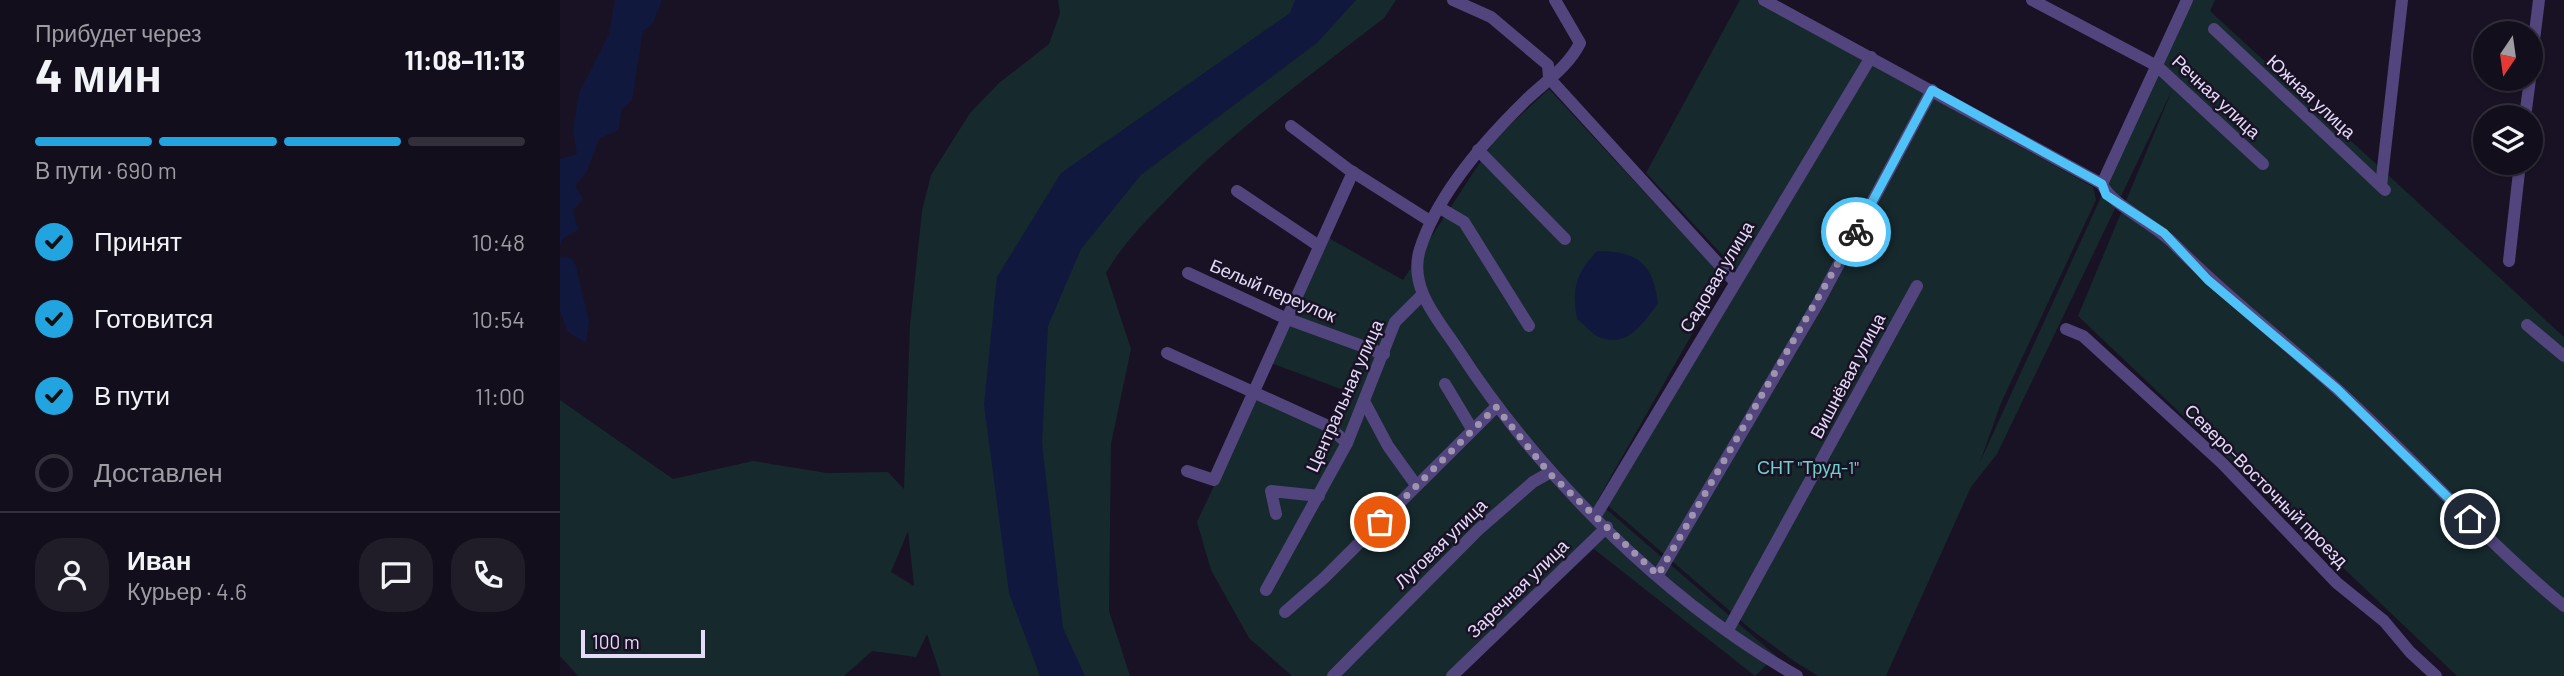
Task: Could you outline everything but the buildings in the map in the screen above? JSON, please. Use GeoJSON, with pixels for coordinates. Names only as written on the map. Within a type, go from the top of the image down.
{"type":"FeatureCollection","features":[{"type":"Feature","properties":{"kind":"street"},"geometry":{"type":"LineString","coordinates":[[1453,0],[1491,17],[1548,65],[1549,78],[1734,281]]}},
{"type":"Feature","properties":{"kind":"street"},"geometry":{"type":"LineString","coordinates":[[1555,0],[1580,43],[1571,61],[1549,78],[1478,150],[1430,221],[1416,268],[1422,295],[1496,407],[1549,473],[1658,575],[1728,630],[1797,676]]}},
{"type":"Feature","properties":{"kind":"street"},"geometry":{"type":"LineString","coordinates":[[1765,0],[2102,184],[2106,195],[2164,233],[2208,280],[2337,389],[2432,484],[2564,606]]}},
{"type":"Feature","properties":{"kind":"street","name":"Речная улица"},"geometry":{"type":"LineString","coordinates":[[2032,0],[2157,66],[2263,164]]}},
{"type":"Feature","properties":{"kind":"street"},"geometry":{"type":"LineString","coordinates":[[2102,184],[2187,0]]}},
{"type":"Feature","properties":{"kind":"street","name":"Южная улица"},"geometry":{"type":"LineString","coordinates":[[2214,29],[2383,188],[2402,0]]}},
{"type":"Feature","properties":{"kind":"street"},"geometry":{"type":"LineString","coordinates":[[2536,21],[2539,0]]}},
{"type":"Feature","properties":{"kind":"street","name":"Садовая улица"},"geometry":{"type":"LineString","coordinates":[[1595,517],[1734,281],[1871,57]]}},
{"type":"Feature","properties":{"kind":"street"},"geometry":{"type":"LineString","coordinates":[[1658,575],[1818,303],[1932,90]]}},
{"type":"Feature","properties":{"kind":"street"},"geometry":{"type":"LineString","coordinates":[[1291,126],[1353,172],[1430,221]]}},
{"type":"Feature","properties":{"kind":"street"},"geometry":{"type":"LineString","coordinates":[[1478,150],[1566,239]]}},
{"type":"Feature","properties":{"kind":"street"},"geometry":{"type":"LineString","coordinates":[[1187,471],[1214,480],[1353,172]]}},
{"type":"Feature","properties":{"kind":"street"},"geometry":{"type":"LineString","coordinates":[[2509,261],[2519,175]]}},
{"type":"Feature","properties":{"kind":"street"},"geometry":{"type":"LineString","coordinates":[[1237,191],[1319,246]]}},
{"type":"Feature","properties":{"kind":"street"},"geometry":{"type":"LineString","coordinates":[[1440,208],[1464,222],[1529,326]]}},
{"type":"Feature","properties":{"kind":"street","name":"Белый переулок"},"geometry":{"type":"LineString","coordinates":[[1188,273],[1285,318],[1384,354]]}},
{"type":"Feature","properties":{"kind":"street","name":"Вишнёвая улица"},"geometry":{"type":"LineString","coordinates":[[1728,630],[1917,286]]}},
{"type":"Feature","properties":{"kind":"street","name":"Центральная улица"},"geometry":{"type":"LineString","coordinates":[[1266,590],[1347,443],[1395,322],[1422,295]]}},
{"type":"Feature","properties":{"kind":"street"},"geometry":{"type":"LineString","coordinates":[[2527,325],[2564,356]]}},
{"type":"Feature","properties":{"kind":"street","name":"Северо-Восточный проезд"},"geometry":{"type":"LineString","coordinates":[[2066,329],[2084,336],[2222,463],[2337,583],[2384,621],[2410,652],[2436,676]]}},
{"type":"Feature","properties":{"kind":"street"},"geometry":{"type":"LineString","coordinates":[[1167,353],[1328,426],[1347,443]]}},
{"type":"Feature","properties":{"kind":"street"},"geometry":{"type":"LineString","coordinates":[[1445,384],[1472,429]]}},
{"type":"Feature","properties":{"kind":"street"},"geometry":{"type":"LineString","coordinates":[[1364,401],[1388,446],[1416,485]]}},
{"type":"Feature","properties":{"kind":"street"},"geometry":{"type":"LineString","coordinates":[[1286,612],[1324,578],[1496,407]]}},
{"type":"Feature","properties":{"kind":"street","name":"Луговая улица"},"geometry":{"type":"LineString","coordinates":[[1333,676],[1478,530],[1533,482],[1549,473]]}},
{"type":"Feature","properties":{"kind":"street"},"geometry":{"type":"LineString","coordinates":[[1276,514],[1271,491],[1320,496]]}},
{"type":"Feature","properties":{"kind":"street","name":"Заречная улица"},"geometry":{"type":"LineString","coordinates":[[1452,676],[1607,527]]}},
{"type":"Feature","properties":{"kind":"green space"},"geometry":{"type":"Polygon","coordinates":[[[1058,0],[1396,0],[1384,18],[1274,103],[1195,171],[1135,233],[1106,273],[1131,349],[1111,444],[1109,611],[1130,676],[941,676],[927,634],[916,657],[872,651],[844,676],[578,676],[560,656],[560,400],[673,479],[753,461],[827,473],[888,472],[904,489],[910,325],[922,211],[931,175],[970,113],[999,83],[1049,44],[1060,13],[1058,0]],[[908,531],[891,572],[914,586],[908,531]]]}},
{"type":"Feature","properties":{"kind":"green space","name":"СНТ \"Труд-1\""},"geometry":{"type":"Polygon","coordinates":[[[1740,0],[1757,0],[2093,187],[2096,200],[2001,403],[1980,462],[2191,0],[2215,0],[2210,11],[2564,337],[2564,676],[2457,676],[2078,316],[2173,88],[1997,454],[1971,487],[1886,676],[1818,676],[1753,631],[1606,504],[1739,273],[1646,173],[1740,0]]]}},
{"type":"Feature","properties":{"kind":"green space"},"geometry":{"type":"Polygon","coordinates":[[[1549,89],[1724,278],[1597,501],[1776,656],[1755,676],[1594,549],[1458,676],[1292,676],[1249,638],[1211,570],[1197,522],[1255,398],[1330,428],[1346,391],[1271,363],[1329,238],[1403,280],[1496,138],[1549,89]]]}},
{"type":"Feature","properties":{"kind":"water"},"geometry":{"type":"Polygon","coordinates":[[[615,0],[662,0],[653,23],[643,31],[632,100],[622,109],[618,130],[599,139],[587,171],[575,186],[583,199],[573,210],[578,230],[562,239],[560,246],[560,159],[577,154],[573,131],[579,93],[609,34],[615,0]]]}},
{"type":"Feature","properties":{"kind":"water"},"geometry":{"type":"Polygon","coordinates":[[[1295,0],[1356,0],[1317,43],[1141,175],[1081,249],[1048,326],[1042,443],[1063,628],[1085,676],[1040,676],[1009,593],[984,405],[997,277],[1061,173],[1290,13],[1295,0]]]}},
{"type":"Feature","properties":{"kind":"water"},"geometry":{"type":"Polygon","coordinates":[[[1597,251],[1622,253],[1640,262],[1647,269],[1656,289],[1658,303],[1641,325],[1627,337],[1609,340],[1599,337],[1577,319],[1577,282],[1584,267],[1597,251]]]}},
{"type":"Feature","properties":{"kind":"water"},"geometry":{"type":"Polygon","coordinates":[[[560,253],[561,258],[571,258],[576,266],[589,321],[586,343],[568,332],[560,311],[560,253]]]}},
{"type":"Feature","properties":{"kind":"way so far"},"geometry":{"type":"LineString","coordinates":[[1380,522],[1496,407],[1549,473],[1658,575],[1818,303],[1856,232]]}},
{"type":"Feature","properties":{"kind":"route"},"geometry":{"type":"LineString","coordinates":[[1856,232],[1932,90],[2102,184],[2106,195],[2164,233],[2208,280],[2337,389],[2470,519]]}}]}
